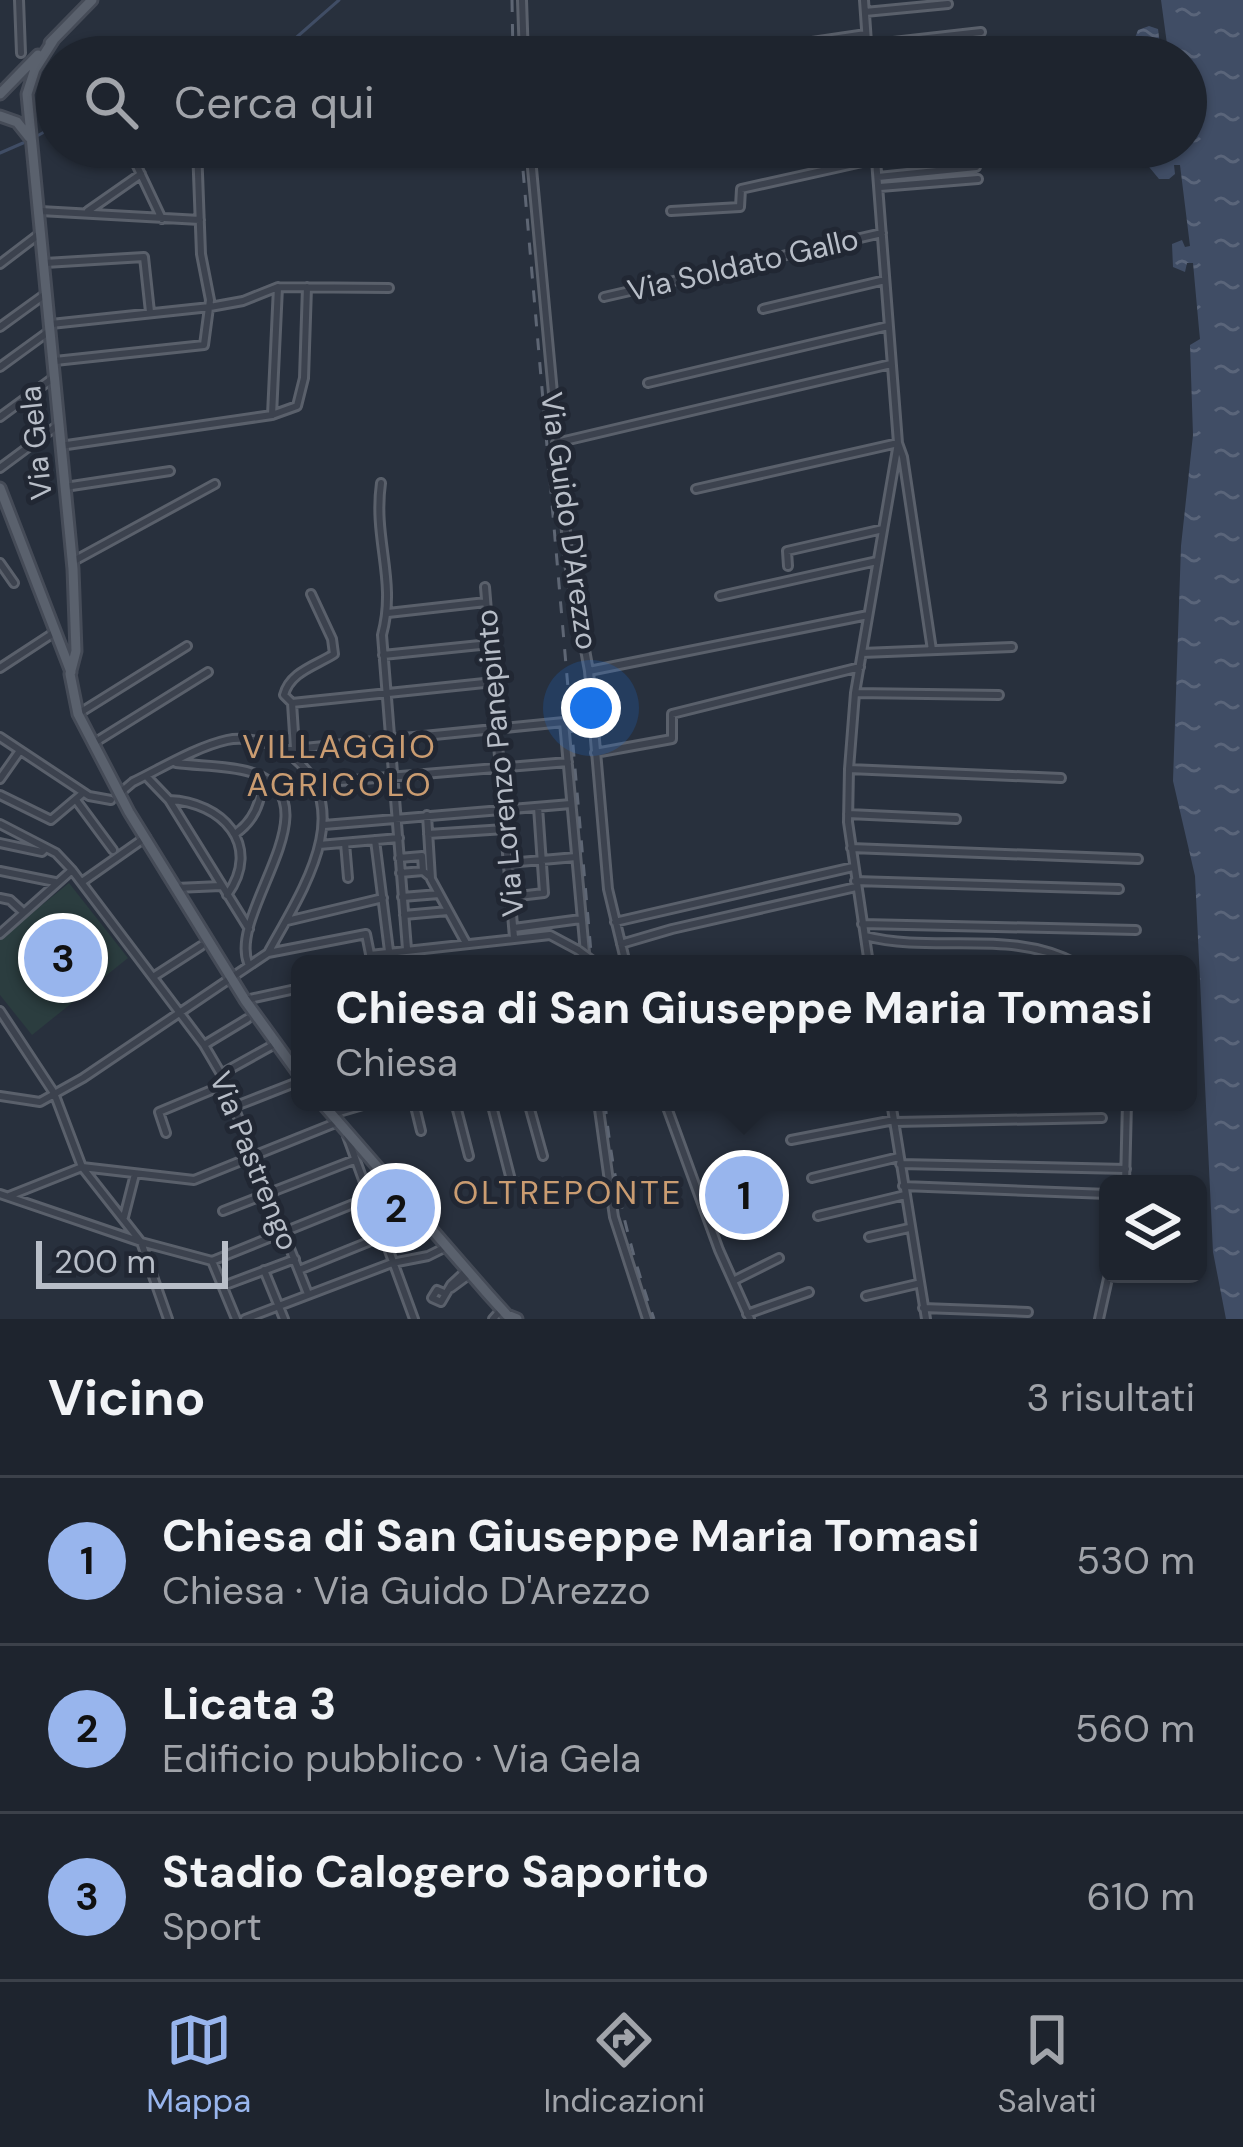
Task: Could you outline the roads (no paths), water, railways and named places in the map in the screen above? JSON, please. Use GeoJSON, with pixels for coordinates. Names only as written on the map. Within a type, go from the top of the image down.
{"type":"FeatureCollection","features":[{"type":"Feature","properties":{"kind":"main road"},"geometry":{"type":"LineString","coordinates":[[57,36],[92,0]]}},
{"type":"Feature","properties":{"kind":"main road"},"geometry":{"type":"LineString","coordinates":[[0,97],[36,58]]}},
{"type":"Feature","properties":{"kind":"main road","name":"Via Gela"},"geometry":{"type":"LineString","coordinates":[[36,70],[28,84],[29,137],[72,562],[73,673],[79,714],[92,744],[115,795],[146,837]]}},
{"type":"Feature","properties":{"kind":"main road"},"geometry":{"type":"LineString","coordinates":[[0,97],[19,97],[28,112]]}},
{"type":"Feature","properties":{"kind":"main road"},"geometry":{"type":"LineString","coordinates":[[0,97],[5,116],[29,137]]}},
{"type":"Feature","properties":{"kind":"main road"},"geometry":{"type":"LineString","coordinates":[[0,488],[73,673]]}},
{"type":"Feature","properties":{"kind":"main road"},"geometry":{"type":"LineString","coordinates":[[146,837],[291,1066]]}},
{"type":"Feature","properties":{"kind":"main road"},"geometry":{"type":"LineString","coordinates":[[329,1111],[510,1317]]}},
{"type":"Feature","properties":{"kind":"street"},"geometry":{"type":"LineString","coordinates":[[19,0],[21,53]]}},
{"type":"Feature","properties":{"kind":"street"},"geometry":{"type":"LineString","coordinates":[[522,0],[523,36]]}},
{"type":"Feature","properties":{"kind":"street"},"geometry":{"type":"LineString","coordinates":[[853,36],[866,34],[863,0]]}},
{"type":"Feature","properties":{"kind":"street"},"geometry":{"type":"LineString","coordinates":[[865,12],[948,4]]}},
{"type":"Feature","properties":{"kind":"street"},"geometry":{"type":"LineString","coordinates":[[946,36],[981,32]]}},
{"type":"Feature","properties":{"kind":"street"},"geometry":{"type":"LineString","coordinates":[[138,168],[162,219]]}},
{"type":"Feature","properties":{"kind":"street"},"geometry":{"type":"LineString","coordinates":[[51,361],[204,345],[210,307],[201,254],[198,168]]}},
{"type":"Feature","properties":{"kind":"street","name":"Via Guido D'Arezzo"},"geometry":{"type":"LineString","coordinates":[[532,168],[568,564],[589,671],[603,850],[624,955]]}},
{"type":"Feature","properties":{"kind":"street"},"geometry":{"type":"LineString","coordinates":[[671,211],[740,207],[741,189],[836,168]]}},
{"type":"Feature","properties":{"kind":"street"},"geometry":{"type":"LineString","coordinates":[[876,168],[898,443],[932,650]]}},
{"type":"Feature","properties":{"kind":"street"},"geometry":{"type":"LineString","coordinates":[[877,177],[966,168]]}},
{"type":"Feature","properties":{"kind":"street"},"geometry":{"type":"LineString","coordinates":[[85,213],[141,174]]}},
{"type":"Feature","properties":{"kind":"street"},"geometry":{"type":"LineString","coordinates":[[878,188],[978,178]]}},
{"type":"Feature","properties":{"kind":"street"},"geometry":{"type":"LineString","coordinates":[[36,211],[201,220]]}},
{"type":"Feature","properties":{"kind":"street","name":"Via Soldato Gallo"},"geometry":{"type":"LineString","coordinates":[[604,297],[882,233]]}},
{"type":"Feature","properties":{"kind":"street"},"geometry":{"type":"LineString","coordinates":[[0,264],[38,235]]}},
{"type":"Feature","properties":{"kind":"street"},"geometry":{"type":"LineString","coordinates":[[41,263],[144,257],[151,312]]}},
{"type":"Feature","properties":{"kind":"street"},"geometry":{"type":"LineString","coordinates":[[763,309],[885,280]]}},
{"type":"Feature","properties":{"kind":"street"},"geometry":{"type":"LineString","coordinates":[[272,415],[278,287]]}},
{"type":"Feature","properties":{"kind":"street"},"geometry":{"type":"LineString","coordinates":[[0,367],[48,328],[210,307],[278,287],[389,288]]}},
{"type":"Feature","properties":{"kind":"street"},"geometry":{"type":"LineString","coordinates":[[60,446],[292,410],[301,400],[308,287]]}},
{"type":"Feature","properties":{"kind":"street"},"geometry":{"type":"LineString","coordinates":[[0,327],[44,295]]}},
{"type":"Feature","properties":{"kind":"street"},"geometry":{"type":"LineString","coordinates":[[648,383],[888,326]]}},
{"type":"Feature","properties":{"kind":"street"},"geometry":{"type":"LineString","coordinates":[[556,443],[891,364]]}},
{"type":"Feature","properties":{"kind":"street"},"geometry":{"type":"LineString","coordinates":[[0,417],[53,378]]}},
{"type":"Feature","properties":{"kind":"street"},"geometry":{"type":"LineString","coordinates":[[0,468],[58,424]]}},
{"type":"Feature","properties":{"kind":"street"},"geometry":{"type":"LineString","coordinates":[[696,489],[898,443]]}},
{"type":"Feature","properties":{"kind":"street"},"geometry":{"type":"LineString","coordinates":[[868,955],[851,848],[849,769],[855,694],[898,443]]}},
{"type":"Feature","properties":{"kind":"street"},"geometry":{"type":"LineString","coordinates":[[64,487],[170,471]]}},
{"type":"Feature","properties":{"kind":"street"},"geometry":{"type":"LineString","coordinates":[[381,483],[378,536],[388,576],[383,655],[407,949]]}},
{"type":"Feature","properties":{"kind":"street"},"geometry":{"type":"LineString","coordinates":[[72,562],[215,484]]}},
{"type":"Feature","properties":{"kind":"street"},"geometry":{"type":"LineString","coordinates":[[788,566],[787,551],[883,529]]}},
{"type":"Feature","properties":{"kind":"street"},"geometry":{"type":"LineString","coordinates":[[720,596],[877,561]]}},
{"type":"Feature","properties":{"kind":"street"},"geometry":{"type":"LineString","coordinates":[[0,563],[14,583]]}},
{"type":"Feature","properties":{"kind":"street","name":"Via Lorenzo Panepinto"},"geometry":{"type":"LineString","coordinates":[[485,587],[514,938]]}},
{"type":"Feature","properties":{"kind":"street"},"geometry":{"type":"LineString","coordinates":[[295,748],[292,703],[284,695],[290,681],[334,654],[311,594]]}},
{"type":"Feature","properties":{"kind":"street"},"geometry":{"type":"LineString","coordinates":[[388,613],[487,602]]}},
{"type":"Feature","properties":{"kind":"street"},"geometry":{"type":"LineString","coordinates":[[589,671],[868,615]]}},
{"type":"Feature","properties":{"kind":"street"},"geometry":{"type":"LineString","coordinates":[[0,668],[55,632]]}},
{"type":"Feature","properties":{"kind":"street"},"geometry":{"type":"LineString","coordinates":[[383,655],[490,644]]}},
{"type":"Feature","properties":{"kind":"street"},"geometry":{"type":"LineString","coordinates":[[79,714],[187,646]]}},
{"type":"Feature","properties":{"kind":"street"},"geometry":{"type":"LineString","coordinates":[[862,653],[1012,647]]}},
{"type":"Feature","properties":{"kind":"street"},"geometry":{"type":"LineString","coordinates":[[595,753],[672,739],[672,714],[860,667]]}},
{"type":"Feature","properties":{"kind":"street"},"geometry":{"type":"LineString","coordinates":[[92,744],[208,672]]}},
{"type":"Feature","properties":{"kind":"street"},"geometry":{"type":"LineString","coordinates":[[292,703],[494,682]]}},
{"type":"Feature","properties":{"kind":"street"},"geometry":{"type":"LineString","coordinates":[[855,694],[999,695]]}},
{"type":"Feature","properties":{"kind":"street"},"geometry":{"type":"LineString","coordinates":[[0,736],[96,798],[115,795],[133,782],[230,740],[284,750],[564,722],[585,955]]}},
{"type":"Feature","properties":{"kind":"street"},"geometry":{"type":"LineString","coordinates":[[268,953],[287,920],[323,825],[317,783],[306,766],[284,750]]}},
{"type":"Feature","properties":{"kind":"street"},"geometry":{"type":"LineString","coordinates":[[0,779],[20,752]]}},
{"type":"Feature","properties":{"kind":"street"},"geometry":{"type":"LineString","coordinates":[[317,783],[568,761]]}},
{"type":"Feature","properties":{"kind":"street"},"geometry":{"type":"LineString","coordinates":[[175,763],[251,772],[278,792],[286,808],[286,823],[249,929],[244,956],[248,963]]}},
{"type":"Feature","properties":{"kind":"street"},"geometry":{"type":"LineString","coordinates":[[849,769],[1061,778]]}},
{"type":"Feature","properties":{"kind":"street"},"geometry":{"type":"LineString","coordinates":[[146,776],[169,800],[249,929]]}},
{"type":"Feature","properties":{"kind":"street"},"geometry":{"type":"LineString","coordinates":[[235,834],[250,820],[262,794],[262,778]]}},
{"type":"Feature","properties":{"kind":"street"},"geometry":{"type":"LineString","coordinates":[[109,779],[133,782]]}},
{"type":"Feature","properties":{"kind":"street"},"geometry":{"type":"LineString","coordinates":[[262,794],[278,792]]}},
{"type":"Feature","properties":{"kind":"street"},"geometry":{"type":"LineString","coordinates":[[0,795],[51,820],[84,793]]}},
{"type":"Feature","properties":{"kind":"street"},"geometry":{"type":"LineString","coordinates":[[76,800],[113,850]]}},
{"type":"Feature","properties":{"kind":"street"},"geometry":{"type":"LineString","coordinates":[[169,800],[218,813],[235,834],[239,871],[227,895]]}},
{"type":"Feature","properties":{"kind":"street"},"geometry":{"type":"LineString","coordinates":[[323,825],[572,805]]}},
{"type":"Feature","properties":{"kind":"street"},"geometry":{"type":"LineString","coordinates":[[511,897],[544,893],[538,807]]}},
{"type":"Feature","properties":{"kind":"street"},"geometry":{"type":"LineString","coordinates":[[848,814],[956,819]]}},
{"type":"Feature","properties":{"kind":"street"},"geometry":{"type":"LineString","coordinates":[[427,815],[431,879]]}},
{"type":"Feature","properties":{"kind":"street","name":"Via Pastrengo"},"geometry":{"type":"LineString","coordinates":[[0,824],[46,848],[72,870],[204,1045],[236,1106],[308,1294]]}},
{"type":"Feature","properties":{"kind":"street"},"geometry":{"type":"LineString","coordinates":[[428,834],[505,829]]}},
{"type":"Feature","properties":{"kind":"street"},"geometry":{"type":"LineString","coordinates":[[82,882],[146,837]]}},
{"type":"Feature","properties":{"kind":"street"},"geometry":{"type":"LineString","coordinates":[[319,845],[399,838]]}},
{"type":"Feature","properties":{"kind":"street"},"geometry":{"type":"LineString","coordinates":[[375,840],[389,951]]}},
{"type":"Feature","properties":{"kind":"street"},"geometry":{"type":"LineString","coordinates":[[0,843],[42,852],[46,848]]}},
{"type":"Feature","properties":{"kind":"street"},"geometry":{"type":"LineString","coordinates":[[345,843],[348,878]]}},
{"type":"Feature","properties":{"kind":"street"},"geometry":{"type":"LineString","coordinates":[[851,848],[1138,859]]}},
{"type":"Feature","properties":{"kind":"street"},"geometry":{"type":"LineString","coordinates":[[399,858],[422,856],[423,871],[466,943]]}},
{"type":"Feature","properties":{"kind":"street"},"geometry":{"type":"LineString","coordinates":[[508,863],[576,856]]}},
{"type":"Feature","properties":{"kind":"street"},"geometry":{"type":"LineString","coordinates":[[615,922],[853,867]]}},
{"type":"Feature","properties":{"kind":"street"},"geometry":{"type":"LineString","coordinates":[[0,934],[72,870]]}},
{"type":"Feature","properties":{"kind":"street"},"geometry":{"type":"LineString","coordinates":[[0,871],[57,882]]}},
{"type":"Feature","properties":{"kind":"street"},"geometry":{"type":"LineString","coordinates":[[400,873],[423,871]]}},
{"type":"Feature","properties":{"kind":"street"},"geometry":{"type":"LineString","coordinates":[[621,944],[855,884],[1118,889]]}},
{"type":"Feature","properties":{"kind":"street"},"geometry":{"type":"LineString","coordinates":[[176,888],[220,886]]}},
{"type":"Feature","properties":{"kind":"street"},"geometry":{"type":"LineString","coordinates":[[402,897],[439,894]]}},
{"type":"Feature","properties":{"kind":"street"},"geometry":{"type":"LineString","coordinates":[[0,898],[10,900],[22,912]]}},
{"type":"Feature","properties":{"kind":"street"},"geometry":{"type":"LineString","coordinates":[[287,920],[383,898]]}},
{"type":"Feature","properties":{"kind":"street"},"geometry":{"type":"LineString","coordinates":[[404,915],[448,910]]}},
{"type":"Feature","properties":{"kind":"street"},"geometry":{"type":"LineString","coordinates":[[513,928],[581,919]]}},
{"type":"Feature","properties":{"kind":"street"},"geometry":{"type":"LineString","coordinates":[[862,924],[1136,930]]}},
{"type":"Feature","properties":{"kind":"street"},"geometry":{"type":"LineString","coordinates":[[0,1096],[32,1103],[54,1094],[268,953],[366,934],[370,955]]}},
{"type":"Feature","properties":{"kind":"street"},"geometry":{"type":"LineString","coordinates":[[380,955],[550,935],[585,955]]}},
{"type":"Feature","properties":{"kind":"street"},"geometry":{"type":"LineString","coordinates":[[865,936],[930,945],[1028,946],[1052,955]]}},
{"type":"Feature","properties":{"kind":"street"},"geometry":{"type":"LineString","coordinates":[[152,978],[201,946]]}},
{"type":"Feature","properties":{"kind":"street"},"geometry":{"type":"LineString","coordinates":[[245,1000],[291,990]]}},
{"type":"Feature","properties":{"kind":"street"},"geometry":{"type":"LineString","coordinates":[[0,1011],[54,1094],[82,1167],[141,1243],[168,1319]]}},
{"type":"Feature","properties":{"kind":"street"},"geometry":{"type":"LineString","coordinates":[[204,1045],[247,1019]]}},
{"type":"Feature","properties":{"kind":"street"},"geometry":{"type":"LineString","coordinates":[[221,1074],[275,1044]]}},
{"type":"Feature","properties":{"kind":"street"},"geometry":{"type":"LineString","coordinates":[[236,1106],[291,1083]]}},
{"type":"Feature","properties":{"kind":"street"},"geometry":{"type":"LineString","coordinates":[[166,1133],[159,1112],[226,1084]]}},
{"type":"Feature","properties":{"kind":"street"},"geometry":{"type":"LineString","coordinates":[[4,1195],[82,1167],[194,1180],[357,1111]]}},
{"type":"Feature","properties":{"kind":"street"},"geometry":{"type":"LineString","coordinates":[[416,1111],[421,1131]]}},
{"type":"Feature","properties":{"kind":"street"},"geometry":{"type":"LineString","coordinates":[[457,1111],[469,1156]]}},
{"type":"Feature","properties":{"kind":"street"},"geometry":{"type":"LineString","coordinates":[[493,1111],[511,1180]]}},
{"type":"Feature","properties":{"kind":"street"},"geometry":{"type":"LineString","coordinates":[[530,1111],[543,1156]]}},
{"type":"Feature","properties":{"kind":"street"},"geometry":{"type":"LineString","coordinates":[[599,1111],[614,1217],[647,1319]]}},
{"type":"Feature","properties":{"kind":"street"},"geometry":{"type":"LineString","coordinates":[[668,1111],[748,1316],[809,1292]]}},
{"type":"Feature","properties":{"kind":"street"},"geometry":{"type":"LineString","coordinates":[[892,1111],[926,1319]]}},
{"type":"Feature","properties":{"kind":"street"},"geometry":{"type":"LineString","coordinates":[[1126,1175],[1127,1111]]}},
{"type":"Feature","properties":{"kind":"street"},"geometry":{"type":"LineString","coordinates":[[791,1140],[894,1121],[1102,1118]]}},
{"type":"Feature","properties":{"kind":"street"},"geometry":{"type":"LineString","coordinates":[[338,1122],[414,1319]]}},
{"type":"Feature","properties":{"kind":"street"},"geometry":{"type":"LineString","coordinates":[[223,1211],[354,1160]]}},
{"type":"Feature","properties":{"kind":"street"},"geometry":{"type":"LineString","coordinates":[[812,1178],[899,1160],[1126,1169]]}},
{"type":"Feature","properties":{"kind":"street"},"geometry":{"type":"LineString","coordinates":[[124,1218],[135,1174]]}},
{"type":"Feature","properties":{"kind":"street"},"geometry":{"type":"LineString","coordinates":[[818,1216],[904,1191],[1099,1193]]}},
{"type":"Feature","properties":{"kind":"street"},"geometry":{"type":"LineString","coordinates":[[4,1195],[141,1243],[212,1261],[368,1198]]}},
{"type":"Feature","properties":{"kind":"street"},"geometry":{"type":"LineString","coordinates":[[869,1237],[909,1228]]}},
{"type":"Feature","properties":{"kind":"street"},"geometry":{"type":"LineString","coordinates":[[299,1270],[383,1236]]}},
{"type":"Feature","properties":{"kind":"street"},"geometry":{"type":"LineString","coordinates":[[212,1261],[241,1319],[446,1247]]}},
{"type":"Feature","properties":{"kind":"street"},"geometry":{"type":"LineString","coordinates":[[223,1286],[295,1258]]}},
{"type":"Feature","properties":{"kind":"street"},"geometry":{"type":"LineString","coordinates":[[734,1281],[779,1258]]}},
{"type":"Feature","properties":{"kind":"street"},"geometry":{"type":"LineString","coordinates":[[264,1270],[284,1319]]}},
{"type":"Feature","properties":{"kind":"street"},"geometry":{"type":"LineString","coordinates":[[450,1289],[469,1272]]}},
{"type":"Feature","properties":{"kind":"street"},"geometry":{"type":"LineString","coordinates":[[1099,1319],[1107,1283]]}},
{"type":"Feature","properties":{"kind":"street"},"geometry":{"type":"LineString","coordinates":[[866,1296],[917,1284]]}},
{"type":"Feature","properties":{"kind":"street"},"geometry":{"type":"LineString","coordinates":[[923,1308],[1028,1312]]}},
{"type":"Feature","properties":{"kind":"street"},"geometry":{"type":"LineString","coordinates":[[493,1319],[510,1317]]}},
{"type":"Feature","properties":{"kind":"water"},"geometry":{"type":"Polygon","coordinates":[[[1161,0],[1243,0],[1243,1319],[1226,1319],[1213,1252],[1195,876],[1173,781],[1181,546],[1193,435],[1190,345],[1200,339],[1193,263],[1187,263],[1185,272],[1173,267],[1172,244],[1182,240],[1185,247],[1190,246],[1180,168],[1207,168],[1207,36],[1166,36],[1161,0]]]}},
{"type":"Feature","properties":{"kind":"water"},"geometry":{"type":"Polygon","coordinates":[[[1149,26],[1158,29],[1159,36],[1136,36],[1149,26]]]}},
{"type":"Feature","properties":{"kind":"water"},"geometry":{"type":"Polygon","coordinates":[[[1150,168],[1174,168],[1169,179],[1159,179],[1150,168]]]}},
{"type":"Feature","properties":{"kind":"waterway"},"geometry":{"type":"LineString","coordinates":[[298,36],[339,0]]}},
{"type":"Feature","properties":{"kind":"waterway"},"geometry":{"type":"LineString","coordinates":[[0,153],[23,143]]}},
{"type":"Feature","properties":{"kind":"railway"},"geometry":{"type":"LineString","coordinates":[[512,0],[513,36]]}},
{"type":"Feature","properties":{"kind":"railway"},"geometry":{"type":"LineString","coordinates":[[523,168],[591,955]]}},
{"type":"Feature","properties":{"kind":"railway"},"geometry":{"type":"LineString","coordinates":[[606,1111],[623,1212],[654,1319]]}},
{"type":"Feature","properties":{"kind":"place","name":"Stadio Calogero Saporito"},"geometry":{"type":"Point","coordinates":[63,958]}},
{"type":"Feature","properties":{"kind":"place","name":"Chiesa di San Giuseppe Maria Tomasi"},"geometry":{"type":"Point","coordinates":[744,1195]}},
{"type":"Feature","properties":{"kind":"place","name":"Licata 3"},"geometry":{"type":"Point","coordinates":[396,1208]}},
{"type":"Feature","properties":{"kind":"district","name":"VILLAGGIO AGRICOLO"},"geometry":{"type":"Point","coordinates":[340,765]}},
{"type":"Feature","properties":{"kind":"district","name":"OLTREPONTE"},"geometry":{"type":"Point","coordinates":[568,1192]}}]}
